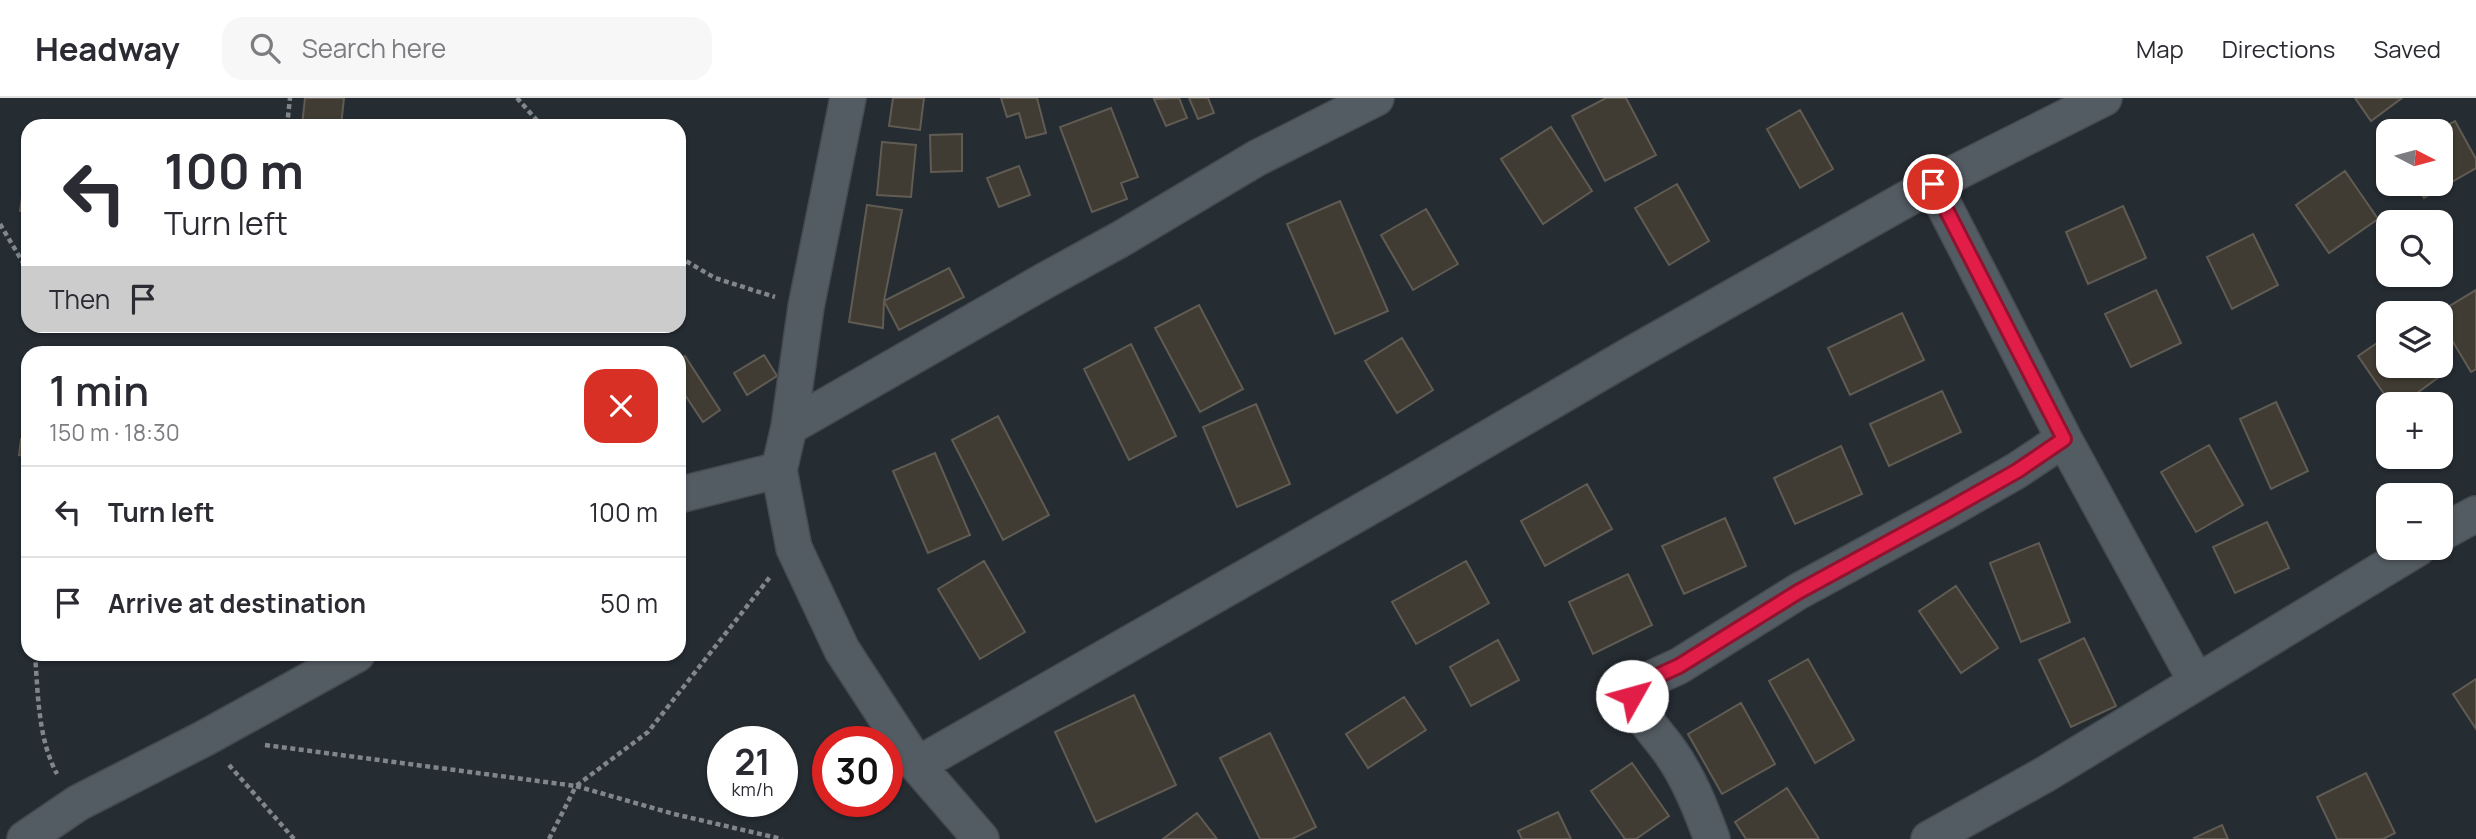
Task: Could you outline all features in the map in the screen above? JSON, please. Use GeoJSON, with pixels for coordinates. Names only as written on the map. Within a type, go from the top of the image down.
{"type":"FeatureCollection","features":[{"type":"Feature","properties":{"kind":"street"},"geometry":{"type":"LineString","coordinates":[[848,98],[806,307],[789,427],[779,470],[794,548],[842,650],[917,765],[981,839]]}},
{"type":"Feature","properties":{"kind":"street"},"geometry":{"type":"LineString","coordinates":[[789,427],[1119,240],[1257,158],[1376,98]]}},
{"type":"Feature","properties":{"kind":"street"},"geometry":{"type":"LineString","coordinates":[[917,765],[1142,639],[1646,346],[1933,184],[2104,98]]}},
{"type":"Feature","properties":{"kind":"street"},"geometry":{"type":"LineString","coordinates":[[1933,184],[2064,439],[2196,681]]}},
{"type":"Feature","properties":{"kind":"street"},"geometry":{"type":"LineString","coordinates":[[1712,839],[1671,752],[1639,712],[1632,696],[1642,683],[1679,666],[1798,592],[2017,471],[2064,439]]}},
{"type":"Feature","properties":{"kind":"street"},"geometry":{"type":"LineString","coordinates":[[686,493],[779,470]]}},
{"type":"Feature","properties":{"kind":"street"},"geometry":{"type":"LineString","coordinates":[[2453,527],[2476,514]]}},
{"type":"Feature","properties":{"kind":"street"},"geometry":{"type":"LineString","coordinates":[[1929,839],[2044,775],[2399,560]]}},
{"type":"Feature","properties":{"kind":"street"},"geometry":{"type":"LineString","coordinates":[[26,839],[78,803],[205,738],[344,661]]}},
{"type":"Feature","properties":{"kind":"path"},"geometry":{"type":"LineString","coordinates":[[287,119],[290,98]]}},
{"type":"Feature","properties":{"kind":"path"},"geometry":{"type":"LineString","coordinates":[[517,98],[536,119]]}},
{"type":"Feature","properties":{"kind":"path"},"geometry":{"type":"LineString","coordinates":[[0,224],[21,259]]}},
{"type":"Feature","properties":{"kind":"path"},"geometry":{"type":"LineString","coordinates":[[686,261],[715,278],[806,307]]}},
{"type":"Feature","properties":{"kind":"path"},"geometry":{"type":"LineString","coordinates":[[549,839],[576,786],[648,732],[794,548]]}},
{"type":"Feature","properties":{"kind":"path"},"geometry":{"type":"LineString","coordinates":[[36,661],[46,750],[60,779],[78,803]]}},
{"type":"Feature","properties":{"kind":"path"},"geometry":{"type":"LineString","coordinates":[[205,738],[294,839]]}},
{"type":"Feature","properties":{"kind":"path"},"geometry":{"type":"LineString","coordinates":[[258,744],[576,786],[674,814],[782,839]]}},
{"type":"Feature","properties":{"kind":"building"},"geometry":{"type":"Polygon","coordinates":[[[305,98],[344,98],[342,119],[303,119],[305,98]]]}},
{"type":"Feature","properties":{"kind":"building"},"geometry":{"type":"Polygon","coordinates":[[[893,98],[924,98],[920,130],[889,126],[893,98]]]}},
{"type":"Feature","properties":{"kind":"building"},"geometry":{"type":"Polygon","coordinates":[[[1001,98],[1037,98],[1046,133],[1026,138],[1019,113],[1007,117],[1001,98]]]}},
{"type":"Feature","properties":{"kind":"building"},"geometry":{"type":"Polygon","coordinates":[[[1179,98],[1187,118],[1166,126],[1154,99],[1179,98]]]}},
{"type":"Feature","properties":{"kind":"building"},"geometry":{"type":"Polygon","coordinates":[[[1189,98],[1208,98],[1214,113],[1198,119],[1189,98]]]}},
{"type":"Feature","properties":{"kind":"building"},"geometry":{"type":"Polygon","coordinates":[[[1606,98],[1626,98],[1656,155],[1605,181],[1572,116],[1606,98]]]}},
{"type":"Feature","properties":{"kind":"building"},"geometry":{"type":"Polygon","coordinates":[[[2355,98],[2402,98],[2371,121],[2355,98]]]}},
{"type":"Feature","properties":{"kind":"building"},"geometry":{"type":"Polygon","coordinates":[[[1111,108],[1138,177],[1121,183],[1127,199],[1092,212],[1060,127],[1111,108]]]}},
{"type":"Feature","properties":{"kind":"building"},"geometry":{"type":"Polygon","coordinates":[[[1800,110],[1833,169],[1800,188],[1767,129],[1800,110]]]}},
{"type":"Feature","properties":{"kind":"building"},"geometry":{"type":"Polygon","coordinates":[[[2454,122],[2476,159],[2476,168],[2454,181],[2454,122]]]}},
{"type":"Feature","properties":{"kind":"building"},"geometry":{"type":"Polygon","coordinates":[[[1551,127],[1592,191],[1543,224],[1501,159],[1551,127]]]}},
{"type":"Feature","properties":{"kind":"building"},"geometry":{"type":"Polygon","coordinates":[[[962,134],[962,171],[931,172],[930,135],[962,134]]]}},
{"type":"Feature","properties":{"kind":"building"},"geometry":{"type":"Polygon","coordinates":[[[882,142],[916,145],[911,197],[877,195],[882,142]]]}},
{"type":"Feature","properties":{"kind":"building"},"geometry":{"type":"Polygon","coordinates":[[[1019,166],[1030,195],[999,207],[987,178],[1019,166]]]}},
{"type":"Feature","properties":{"kind":"building"},"geometry":{"type":"Polygon","coordinates":[[[2345,171],[2376,216],[2376,220],[2329,253],[2296,205],[2345,171]]]}},
{"type":"Feature","properties":{"kind":"building"},"geometry":{"type":"Polygon","coordinates":[[[1677,184],[1709,241],[1669,265],[1635,208],[1677,184]]]}},
{"type":"Feature","properties":{"kind":"building"},"geometry":{"type":"Polygon","coordinates":[[[1340,201],[1388,311],[1335,334],[1287,224],[1340,201]]]}},
{"type":"Feature","properties":{"kind":"building"},"geometry":{"type":"Polygon","coordinates":[[[867,205],[902,210],[884,301],[883,328],[849,322],[867,205]]]}},
{"type":"Feature","properties":{"kind":"building"},"geometry":{"type":"Polygon","coordinates":[[[2123,206],[2146,258],[2088,284],[2066,232],[2123,206]]]}},
{"type":"Feature","properties":{"kind":"building"},"geometry":{"type":"Polygon","coordinates":[[[1426,209],[1458,264],[1413,290],[1381,235],[1426,209]]]}},
{"type":"Feature","properties":{"kind":"building"},"geometry":{"type":"Polygon","coordinates":[[[2253,234],[2278,285],[2232,309],[2207,257],[2253,234]]]}},
{"type":"Feature","properties":{"kind":"building"},"geometry":{"type":"Polygon","coordinates":[[[949,268],[964,297],[899,330],[884,301],[949,268]]]}},
{"type":"Feature","properties":{"kind":"building"},"geometry":{"type":"Polygon","coordinates":[[[2156,290],[2181,343],[2131,367],[2105,314],[2156,290]]]}},
{"type":"Feature","properties":{"kind":"building"},"geometry":{"type":"Polygon","coordinates":[[[2476,290],[2476,369],[2471,372],[2453,342],[2453,304],[2476,290]]]}},
{"type":"Feature","properties":{"kind":"building"},"geometry":{"type":"Polygon","coordinates":[[[1199,305],[1243,389],[1200,412],[1155,328],[1199,305]]]}},
{"type":"Feature","properties":{"kind":"building"},"geometry":{"type":"Polygon","coordinates":[[[1902,313],[1924,360],[1850,395],[1828,348],[1902,313]]]}},
{"type":"Feature","properties":{"kind":"building"},"geometry":{"type":"Polygon","coordinates":[[[1402,338],[1433,390],[1397,413],[1365,361],[1402,338]]]}},
{"type":"Feature","properties":{"kind":"building"},"geometry":{"type":"Polygon","coordinates":[[[1131,344],[1176,436],[1129,460],[1084,369],[1131,344]]]}},
{"type":"Feature","properties":{"kind":"building"},"geometry":{"type":"Polygon","coordinates":[[[2376,344],[2376,378],[2438,378],[2418,392],[2383,392],[2358,356],[2376,344]]]}},
{"type":"Feature","properties":{"kind":"building"},"geometry":{"type":"Polygon","coordinates":[[[764,355],[777,376],[747,395],[734,373],[764,355]]]}},
{"type":"Feature","properties":{"kind":"building"},"geometry":{"type":"Polygon","coordinates":[[[686,358],[720,410],[703,422],[686,396],[686,358]]]}},
{"type":"Feature","properties":{"kind":"building"},"geometry":{"type":"Polygon","coordinates":[[[1942,391],[1961,432],[1889,466],[1870,424],[1942,391]]]}},
{"type":"Feature","properties":{"kind":"building"},"geometry":{"type":"Polygon","coordinates":[[[2276,402],[2308,471],[2271,489],[2240,419],[2276,402]]]}},
{"type":"Feature","properties":{"kind":"building"},"geometry":{"type":"Polygon","coordinates":[[[1256,404],[1290,484],[1237,507],[1203,427],[1256,404]]]}},
{"type":"Feature","properties":{"kind":"building"},"geometry":{"type":"Polygon","coordinates":[[[998,416],[1049,515],[1003,540],[952,440],[998,416]]]}},
{"type":"Feature","properties":{"kind":"building"},"geometry":{"type":"Polygon","coordinates":[[[2209,445],[2243,505],[2196,532],[2161,472],[2209,445]]]}},
{"type":"Feature","properties":{"kind":"building"},"geometry":{"type":"Polygon","coordinates":[[[1841,446],[1862,494],[1795,524],[1774,478],[1841,446]]]}},
{"type":"Feature","properties":{"kind":"building"},"geometry":{"type":"Polygon","coordinates":[[[935,453],[970,535],[928,553],[893,471],[935,453]]]}},
{"type":"Feature","properties":{"kind":"building"},"geometry":{"type":"Polygon","coordinates":[[[1587,484],[1612,529],[1545,566],[1521,521],[1587,484]]]}},
{"type":"Feature","properties":{"kind":"building"},"geometry":{"type":"Polygon","coordinates":[[[1725,518],[1746,566],[1684,594],[1662,546],[1725,518]]]}},
{"type":"Feature","properties":{"kind":"building"},"geometry":{"type":"Polygon","coordinates":[[[2267,522],[2289,568],[2235,593],[2213,547],[2267,522]]]}},
{"type":"Feature","properties":{"kind":"building"},"geometry":{"type":"Polygon","coordinates":[[[2039,543],[2070,622],[2021,642],[1990,563],[2039,543]]]}},
{"type":"Feature","properties":{"kind":"building"},"geometry":{"type":"Polygon","coordinates":[[[984,561],[1025,632],[980,659],[938,589],[984,561]]]}},
{"type":"Feature","properties":{"kind":"building"},"geometry":{"type":"Polygon","coordinates":[[[1466,561],[1489,603],[1416,644],[1392,602],[1466,561]]]}},
{"type":"Feature","properties":{"kind":"building"},"geometry":{"type":"Polygon","coordinates":[[[1628,574],[1652,625],[1593,654],[1569,602],[1628,574]]]}},
{"type":"Feature","properties":{"kind":"building"},"geometry":{"type":"Polygon","coordinates":[[[1956,586],[1998,648],[1961,673],[1919,611],[1956,586]]]}},
{"type":"Feature","properties":{"kind":"building"},"geometry":{"type":"Polygon","coordinates":[[[2084,638],[2116,706],[2071,727],[2039,660],[2084,638]]]}},
{"type":"Feature","properties":{"kind":"building"},"geometry":{"type":"Polygon","coordinates":[[[1498,640],[1519,680],[1471,706],[1450,667],[1498,640]]]}},
{"type":"Feature","properties":{"kind":"building"},"geometry":{"type":"Polygon","coordinates":[[[1808,659],[1854,740],[1815,763],[1769,681],[1808,659]]]}},
{"type":"Feature","properties":{"kind":"building"},"geometry":{"type":"Polygon","coordinates":[[[2476,679],[2476,729],[2453,694],[2476,679]]]}},
{"type":"Feature","properties":{"kind":"building"},"geometry":{"type":"Polygon","coordinates":[[[1134,695],[1176,785],[1096,822],[1055,732],[1134,695]]]}},
{"type":"Feature","properties":{"kind":"building"},"geometry":{"type":"Polygon","coordinates":[[[1404,697],[1426,730],[1368,768],[1346,734],[1404,697]]]}},
{"type":"Feature","properties":{"kind":"building"},"geometry":{"type":"Polygon","coordinates":[[[1741,703],[1775,764],[1722,794],[1688,734],[1741,703]]]}},
{"type":"Feature","properties":{"kind":"building"},"geometry":{"type":"Polygon","coordinates":[[[1270,733],[1316,827],[1292,839],[1260,839],[1220,758],[1270,733]]]}},
{"type":"Feature","properties":{"kind":"building"},"geometry":{"type":"Polygon","coordinates":[[[1632,763],[1669,816],[1636,839],[1625,839],[1591,791],[1632,763]]]}},
{"type":"Feature","properties":{"kind":"building"},"geometry":{"type":"Polygon","coordinates":[[[2366,773],[2395,833],[2383,839],[2337,839],[2317,797],[2366,773]]]}},
{"type":"Feature","properties":{"kind":"building"},"geometry":{"type":"Polygon","coordinates":[[[1787,788],[1819,839],[1746,839],[1735,822],[1787,788]]]}},
{"type":"Feature","properties":{"kind":"building"},"geometry":{"type":"Polygon","coordinates":[[[1558,812],[1571,839],[1522,839],[1518,831],[1558,812]]]}},
{"type":"Feature","properties":{"kind":"building"},"geometry":{"type":"Polygon","coordinates":[[[1197,813],[1217,839],[1163,839],[1197,813]]]}},
{"type":"Feature","properties":{"kind":"building"},"geometry":{"type":"Polygon","coordinates":[[[2222,825],[2228,839],[2194,838],[2222,825]]]}},
{"type":"Feature","properties":{"kind":"route"},"geometry":{"type":"LineString","coordinates":[[1632,696],[1642,683],[1679,666],[1798,592],[2017,471],[2064,439],[1933,184]]}}]}
